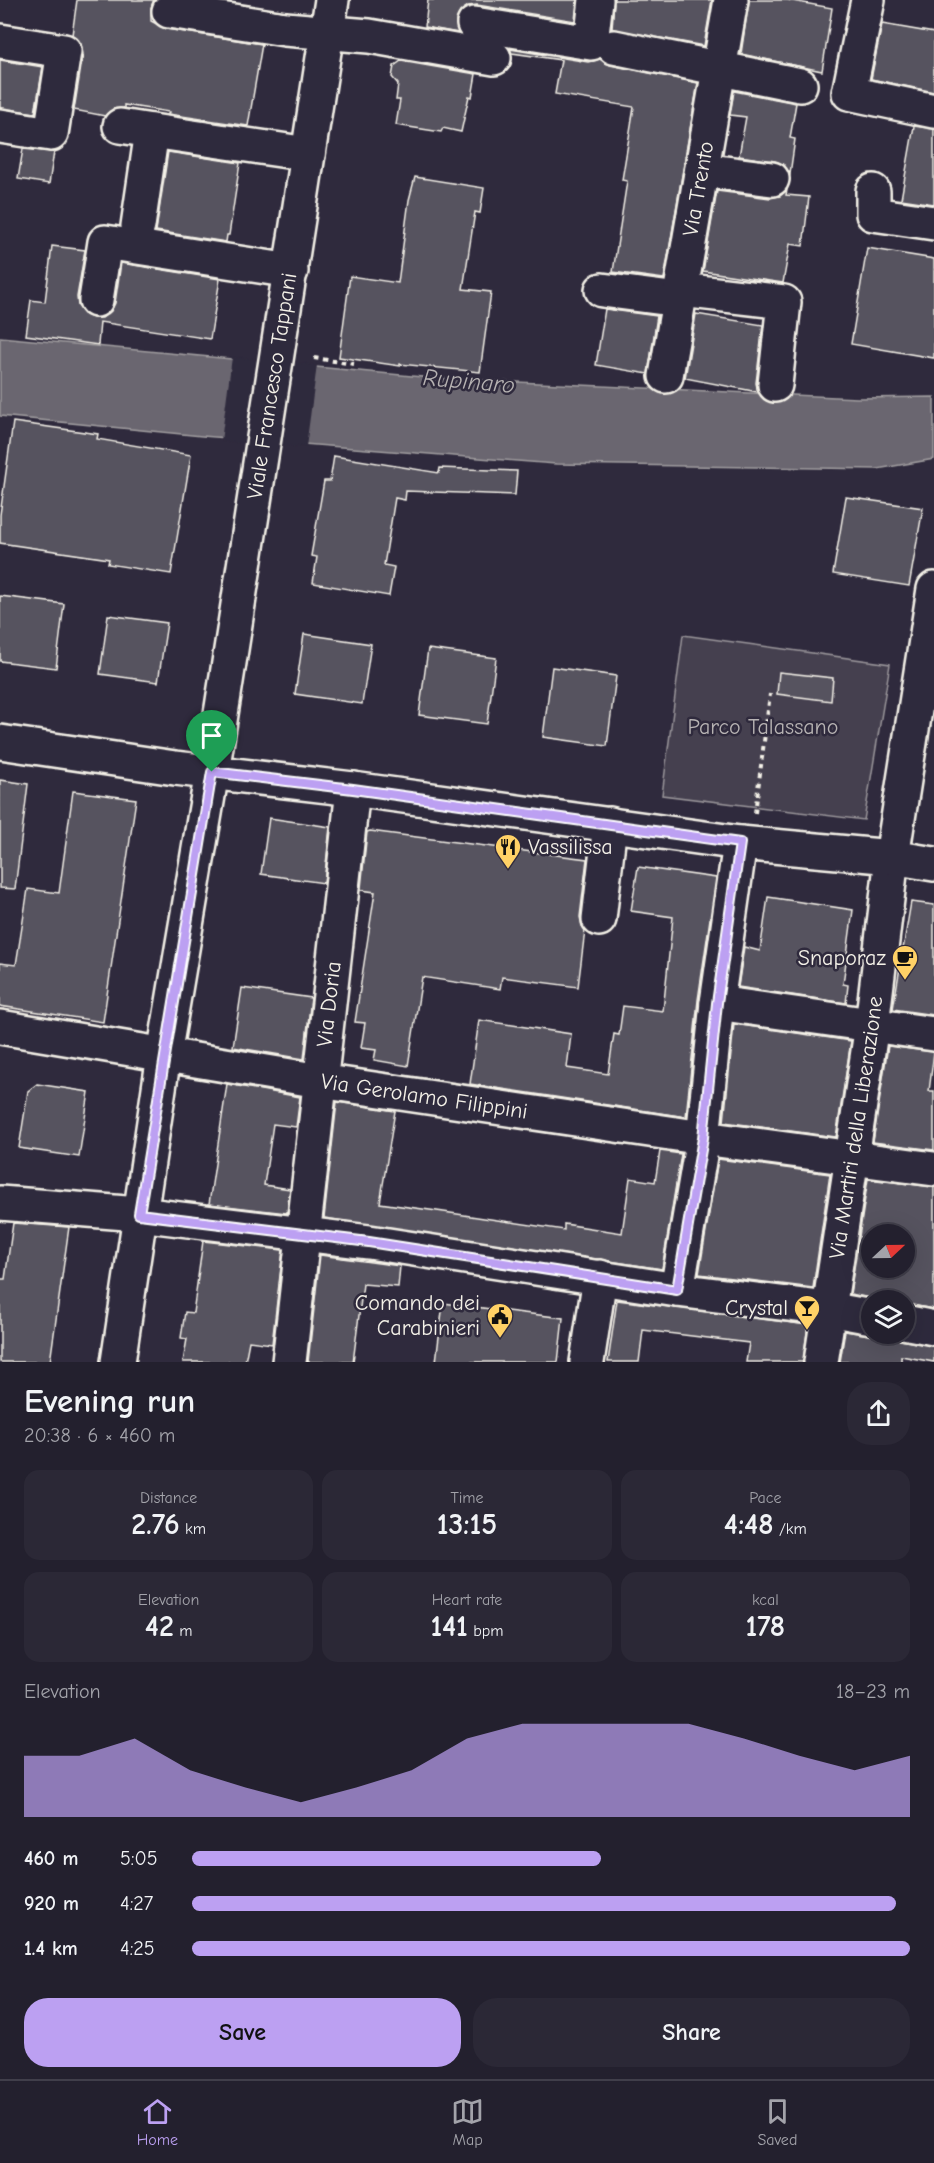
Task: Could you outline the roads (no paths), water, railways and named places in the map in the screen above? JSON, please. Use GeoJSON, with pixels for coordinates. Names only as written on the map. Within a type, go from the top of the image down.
{"type":"FeatureCollection","features":[{"type":"Feature","properties":{"kind":"street","name":"Viale Francesco Tappani"},"geometry":{"type":"LineString","coordinates":[[118,1362],[139,1214],[212,772],[332,0]]}},
{"type":"Feature","properties":{"kind":"street"},"geometry":{"type":"LineString","coordinates":[[474,24],[591,43],[596,0]]}},
{"type":"Feature","properties":{"kind":"street","name":"Via Trento"},"geometry":{"type":"LineString","coordinates":[[666,376],[731,0]]}},
{"type":"Feature","properties":{"kind":"street"},"geometry":{"type":"LineString","coordinates":[[868,0],[849,93],[934,111]]}},
{"type":"Feature","properties":{"kind":"street"},"geometry":{"type":"LineString","coordinates":[[169,11],[285,29],[369,36],[494,58]]}},
{"type":"Feature","properties":{"kind":"street"},"geometry":{"type":"LineString","coordinates":[[0,41],[64,51],[51,134],[0,126]]}},
{"type":"Feature","properties":{"kind":"street"},"geometry":{"type":"LineString","coordinates":[[614,47],[800,85]]}},
{"type":"Feature","properties":{"kind":"street"},"geometry":{"type":"LineString","coordinates":[[138,226],[136,124],[309,146]]}},
{"type":"Feature","properties":{"kind":"street"},"geometry":{"type":"LineString","coordinates":[[702,170],[772,179]]}},
{"type":"Feature","properties":{"kind":"street"},"geometry":{"type":"LineString","coordinates":[[873,191],[873,214],[934,223]]}},
{"type":"Feature","properties":{"kind":"street"},"geometry":{"type":"LineString","coordinates":[[96,300],[105,242],[291,271]]}},
{"type":"Feature","properties":{"kind":"street"},"geometry":{"type":"LineString","coordinates":[[602,290],[754,287]]}},
{"type":"Feature","properties":{"kind":"street"},"geometry":{"type":"LineString","coordinates":[[681,289],[784,302],[775,385]]}},
{"type":"Feature","properties":{"kind":"street","name":"Via Martiri della Liberazione"},"geometry":{"type":"LineString","coordinates":[[821,1362],[872,1025],[891,856],[934,590]]}},
{"type":"Feature","properties":{"kind":"street"},"geometry":{"type":"LineString","coordinates":[[0,742],[746,843],[891,856],[934,864]]}},
{"type":"Feature","properties":{"kind":"street","name":"Via Doria"},"geometry":{"type":"LineString","coordinates":[[289,1362],[353,789]]}},
{"type":"Feature","properties":{"kind":"street"},"geometry":{"type":"LineString","coordinates":[[599,919],[610,824]]}},
{"type":"Feature","properties":{"kind":"street"},"geometry":{"type":"LineString","coordinates":[[677,1290],[703,1138],[717,1003],[746,843]]}},
{"type":"Feature","properties":{"kind":"street"},"geometry":{"type":"LineString","coordinates":[[717,1003],[934,1034]]}},
{"type":"Feature","properties":{"kind":"street","name":"Via Gerolamo Filippini"},"geometry":{"type":"LineString","coordinates":[[0,1027],[320,1081],[703,1138],[934,1169]]}},
{"type":"Feature","properties":{"kind":"street"},"geometry":{"type":"LineString","coordinates":[[0,1203],[139,1214],[369,1242],[677,1290],[861,1315]]}},
{"type":"Feature","properties":{"kind":"street"},"geometry":{"type":"LineString","coordinates":[[587,1362],[600,1277]]}},
{"type":"Feature","properties":{"kind":"street"},"geometry":{"type":"LineString","coordinates":[[915,1324],[934,1328]]}},
{"type":"Feature","properties":{"kind":"water","name":"Rupinaro"},"geometry":{"type":"Polygon","coordinates":[[[0,337],[433,378],[857,398],[934,397],[934,459],[877,469],[556,464],[202,436],[0,416],[0,337]]]}},
{"type":"Feature","properties":{"kind":"place","name":"Vassilissa"},"geometry":{"type":"Point","coordinates":[508,870]}},
{"type":"Feature","properties":{"kind":"place","name":"Snaporaz"},"geometry":{"type":"Point","coordinates":[905,981]}},
{"type":"Feature","properties":{"kind":"place","name":"Crystal"},"geometry":{"type":"Point","coordinates":[807,1331]}},
{"type":"Feature","properties":{"kind":"place","name":"Comando dei Carabinieri"},"geometry":{"type":"Point","coordinates":[500,1339]}},
{"type":"Feature","properties":{"kind":"park label","name":"Parco Talassano"},"geometry":{"type":"Point","coordinates":[763,727]}}]}
